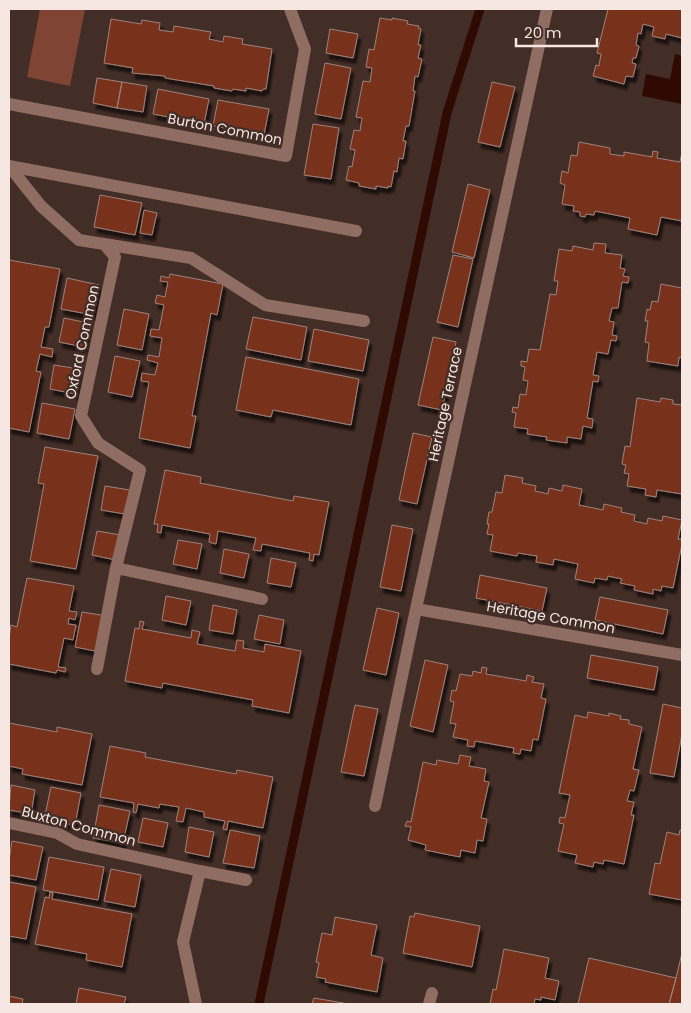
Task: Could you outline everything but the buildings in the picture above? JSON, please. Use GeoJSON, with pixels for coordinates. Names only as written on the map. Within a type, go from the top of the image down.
{"type":"FeatureCollection","features":[{"type":"Feature","properties":{"kind":"street","name":"Burton Common"},"geometry":{"type":"LineString","coordinates":[[9,104],[286,156],[305,49],[290,9]]}},
{"type":"Feature","properties":{"kind":"street","name":"Heritage Terrace"},"geometry":{"type":"LineString","coordinates":[[375,806],[547,9]]}},
{"type":"Feature","properties":{"kind":"street"},"geometry":{"type":"LineString","coordinates":[[9,166],[86,182],[356,231]]}},
{"type":"Feature","properties":{"kind":"street"},"geometry":{"type":"LineString","coordinates":[[9,166],[41,206],[79,240],[191,258],[265,305],[364,321]]}},
{"type":"Feature","properties":{"kind":"street","name":"Oxford Common"},"geometry":{"type":"LineString","coordinates":[[97,670],[116,568],[140,470],[98,443],[81,416],[115,257],[105,245]]}},
{"type":"Feature","properties":{"kind":"street"},"geometry":{"type":"LineString","coordinates":[[116,568],[262,599]]}},
{"type":"Feature","properties":{"kind":"street","name":"Heritage Common"},"geometry":{"type":"LineString","coordinates":[[416,609],[682,655]]}},
{"type":"Feature","properties":{"kind":"street","name":"Buxton Common"},"geometry":{"type":"LineString","coordinates":[[9,824],[57,833],[77,844],[246,880]]}},
{"type":"Feature","properties":{"kind":"street"},"geometry":{"type":"LineString","coordinates":[[196,1004],[183,942],[200,871]]}},
{"type":"Feature","properties":{"kind":"shaded area"},"geometry":{"type":"Polygon","coordinates":[[[40,9],[85,9],[70,86],[27,77],[40,9]]]}},
{"type":"Feature","properties":{"kind":"shaded area"},"geometry":{"type":"Polygon","coordinates":[[[675,54],[682,56],[682,104],[642,96],[646,74],[670,79],[675,54]]]}},
{"type":"Feature","properties":{"kind":"waterway"},"geometry":{"type":"LineString","coordinates":[[259,1004],[447,113],[480,9]]}}]}
